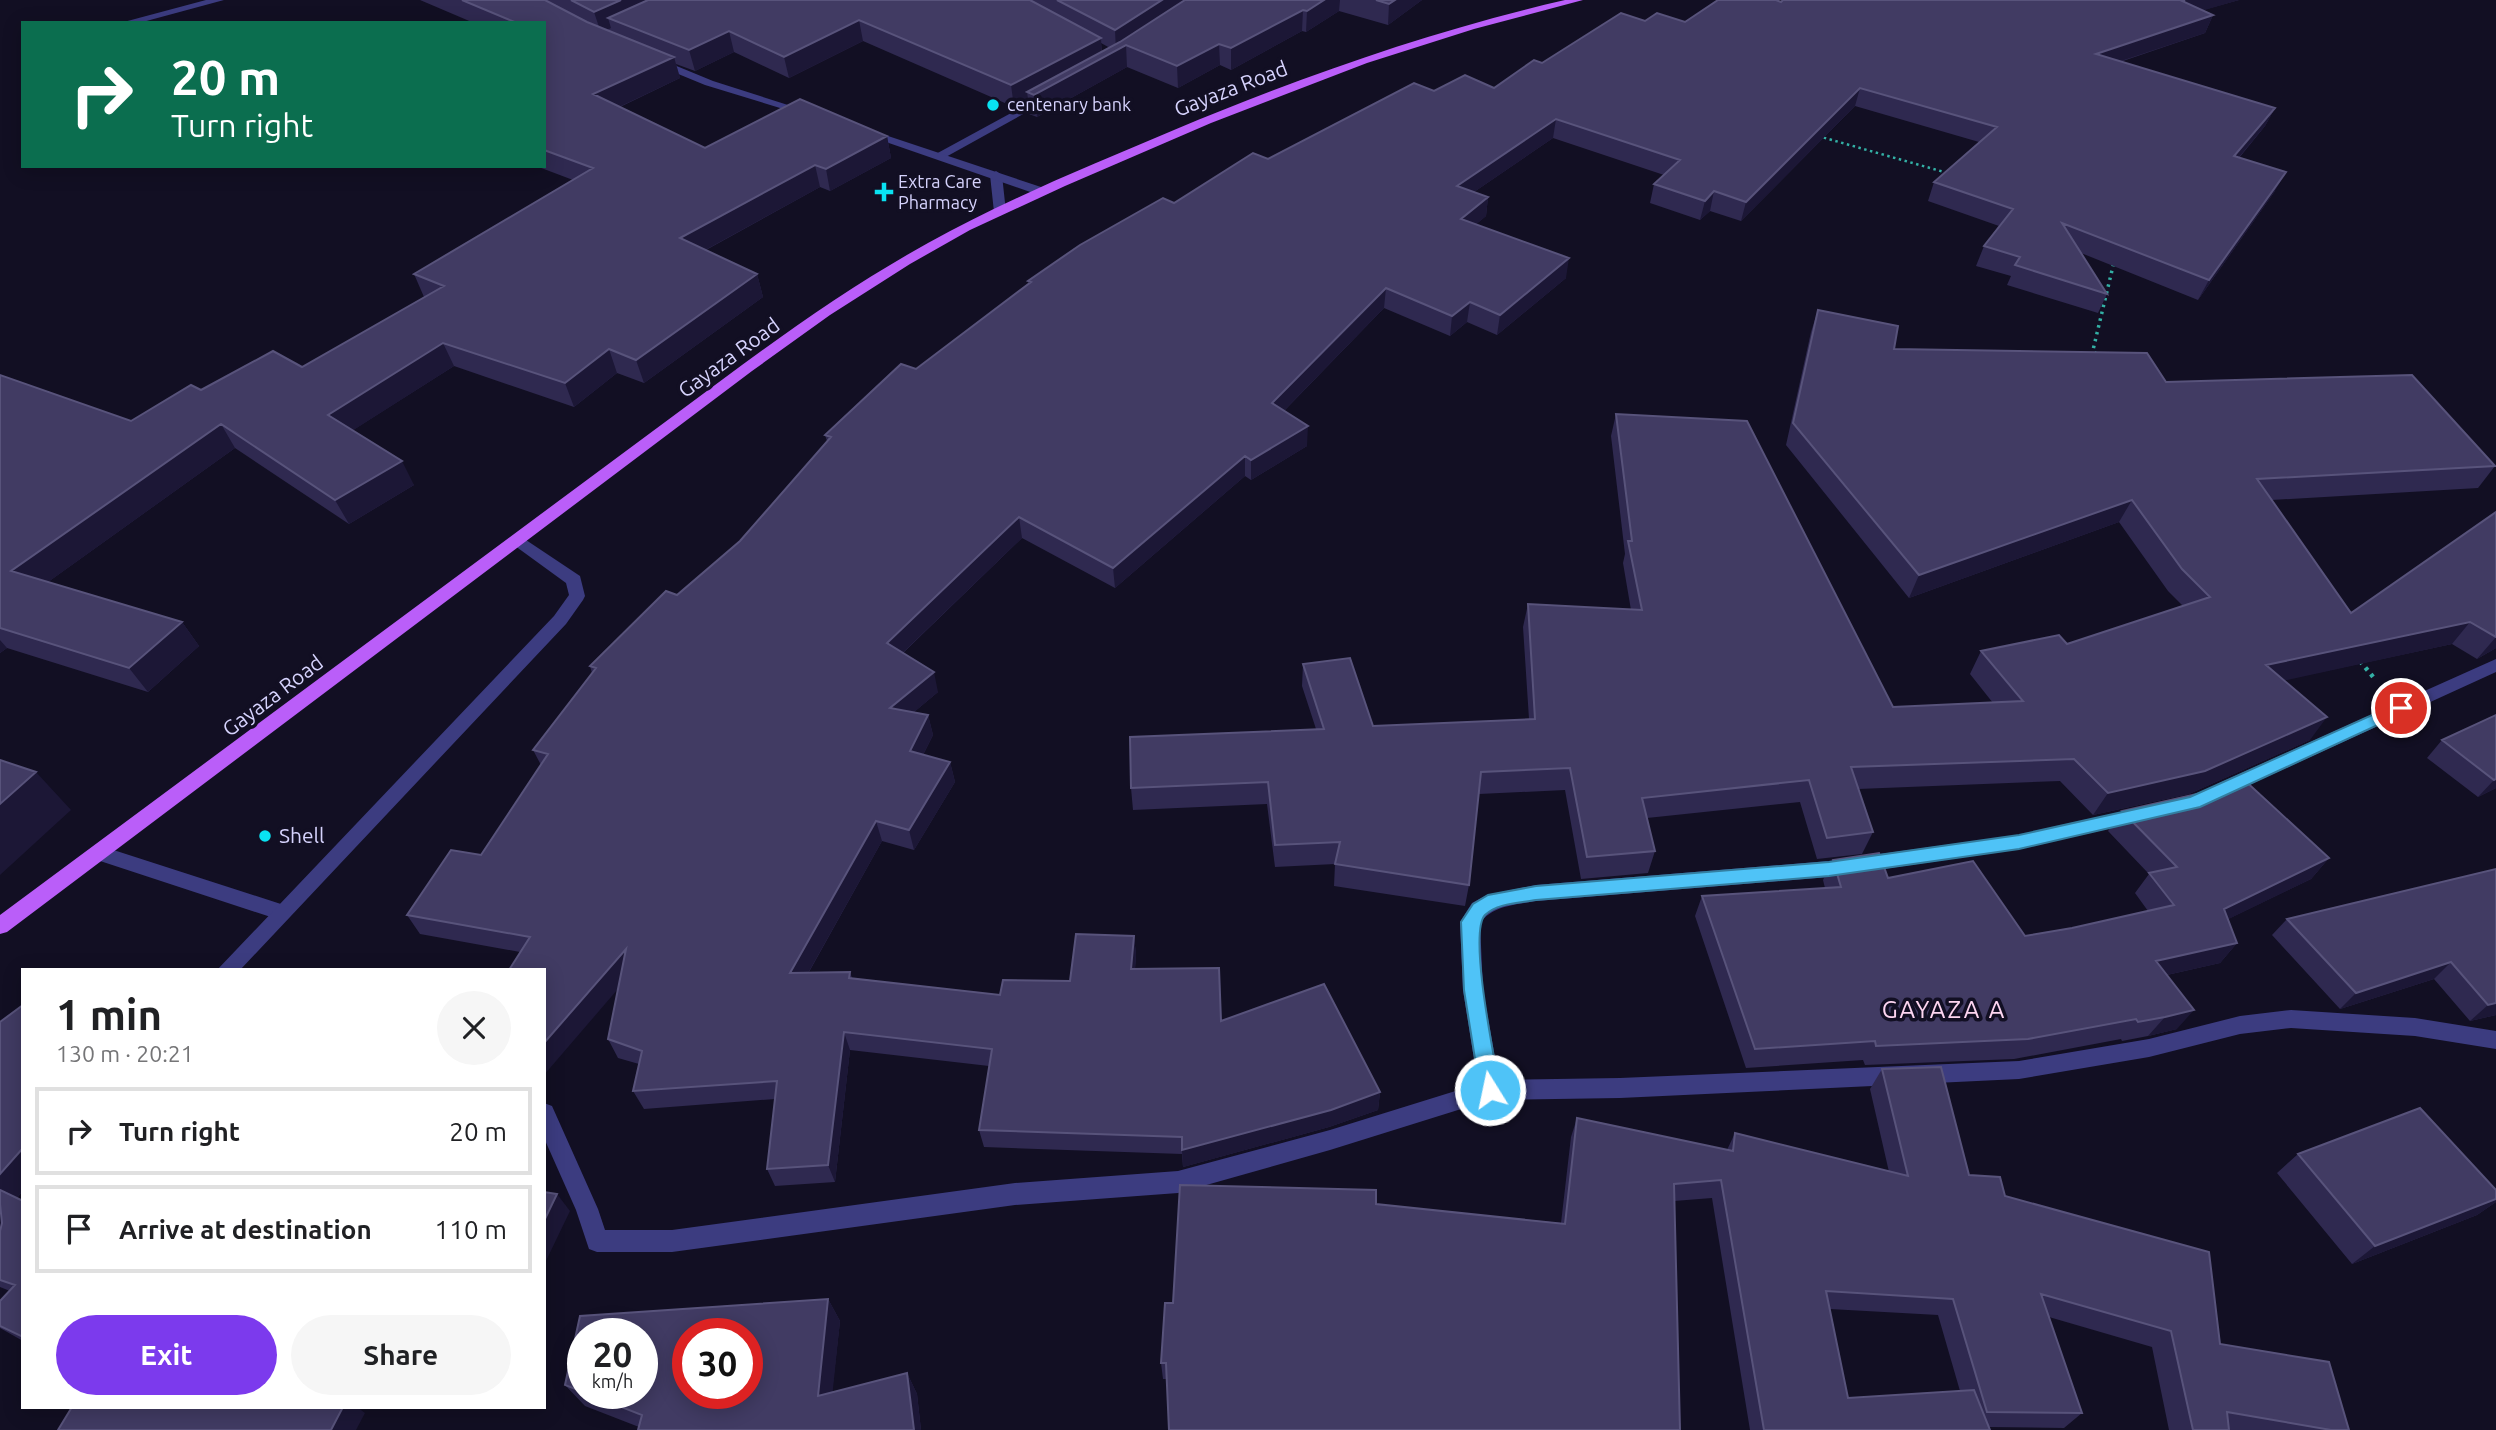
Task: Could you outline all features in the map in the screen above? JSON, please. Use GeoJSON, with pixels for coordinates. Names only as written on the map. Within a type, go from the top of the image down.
{"type":"FeatureCollection","features":[{"type":"Feature","properties":{"kind":"main road","name":"Gayaza Road"},"geometry":{"type":"LineString","coordinates":[[0,926],[517,539],[808,326],[905,262],[1040,191],[1241,106],[1384,54],[1536,9],[1578,0]]}},
{"type":"Feature","properties":{"kind":"street"},"geometry":{"type":"LineString","coordinates":[[133,21],[219,0]]}},
{"type":"Feature","properties":{"kind":"street"},"geometry":{"type":"LineString","coordinates":[[648,58],[709,83],[825,119]]}},
{"type":"Feature","properties":{"kind":"street"},"geometry":{"type":"LineString","coordinates":[[940,155],[1058,91]]}},
{"type":"Feature","properties":{"kind":"street"},"geometry":{"type":"LineString","coordinates":[[850,127],[940,155],[1040,191]]}},
{"type":"Feature","properties":{"kind":"street"},"geometry":{"type":"LineString","coordinates":[[996,175],[1000,212]]}},
{"type":"Feature","properties":{"kind":"street"},"geometry":{"type":"LineString","coordinates":[[230,968],[280,912],[561,620],[577,596],[574,580],[517,539]]}},
{"type":"Feature","properties":{"kind":"street"},"geometry":{"type":"LineString","coordinates":[[2206,797],[2496,664]]}},
{"type":"Feature","properties":{"kind":"street"},"geometry":{"type":"LineString","coordinates":[[1490,1090],[1473,990],[1470,922],[1479,909],[1494,901],[1536,893],[1829,869],[2019,842],[2153,811]]}},
{"type":"Feature","properties":{"kind":"street"},"geometry":{"type":"LineString","coordinates":[[98,853],[280,912]]}},
{"type":"Feature","properties":{"kind":"street"},"geometry":{"type":"LineString","coordinates":[[546,1117],[587,1209],[597,1241],[673,1241],[1015,1194],[1178,1182],[1330,1140],[1490,1090],[1620,1088],[2019,1070],[2149,1048],[2240,1025],[2291,1019],[2415,1027],[2496,1040]]}},
{"type":"Feature","properties":{"kind":"path"},"geometry":{"type":"LineString","coordinates":[[1816,136],[1959,176]]}},
{"type":"Feature","properties":{"kind":"path"},"geometry":{"type":"LineString","coordinates":[[2102,361],[2093,350],[2115,258]]}},
{"type":"Feature","properties":{"kind":"path"},"geometry":{"type":"LineString","coordinates":[[2355,656],[2401,708]]}},
{"type":"Feature","properties":{"kind":"building"},"geometry":{"type":"Polygon","coordinates":[[[462,0],[545,0],[587,22],[674,57],[593,94],[705,148],[800,99],[887,136],[826,169],[815,165],[680,238],[757,274],[636,360],[609,349],[565,383],[443,343],[328,415],[402,461],[335,500],[221,424],[11,571],[182,622],[129,668],[0,628],[0,375],[131,421],[191,385],[201,390],[273,351],[302,367],[444,286],[414,274],[593,168],[546,151],[546,21],[512,21],[462,0]]]}},
{"type":"Feature","properties":{"kind":"building"},"geometry":{"type":"Polygon","coordinates":[[[571,0],[621,0],[594,12],[571,0]]]}},
{"type":"Feature","properties":{"kind":"building"},"geometry":{"type":"Polygon","coordinates":[[[648,0],[1030,0],[1101,38],[1011,85],[859,20],[784,57],[729,31],[689,50],[608,18],[648,0]]]}},
{"type":"Feature","properties":{"kind":"building"},"geometry":{"type":"Polygon","coordinates":[[[1057,0],[1162,0],[1115,30],[1057,0]]]}},
{"type":"Feature","properties":{"kind":"building"},"geometry":{"type":"Polygon","coordinates":[[[1185,0],[1324,0],[1231,48],[1219,44],[1177,66],[1126,45],[1034,95],[1027,92],[1120,42],[1185,0]]]}},
{"type":"Feature","properties":{"kind":"building"},"geometry":{"type":"Polygon","coordinates":[[[1376,0],[1395,0],[1389,4],[1376,0]]]}},
{"type":"Feature","properties":{"kind":"building"},"geometry":{"type":"Polygon","coordinates":[[[1718,0],[2185,0],[2182,1],[2213,15],[2096,54],[2275,108],[2234,156],[2286,172],[2209,280],[2062,223],[2107,294],[2015,265],[2020,257],[1984,246],[2013,209],[1934,182],[1997,127],[1860,88],[1746,202],[1714,191],[1705,201],[1654,184],[1680,160],[1556,119],[1457,186],[1488,197],[1461,219],[1569,258],[1500,315],[1470,302],[1452,316],[1386,288],[1272,403],[1308,426],[1251,460],[1245,456],[1113,568],[1019,517],[887,643],[934,672],[890,708],[928,715],[910,751],[950,762],[909,830],[876,821],[790,973],[850,972],[849,978],[1000,995],[1003,980],[1070,981],[1076,934],[1134,936],[1131,969],[1219,968],[1221,1021],[1324,984],[1380,1092],[1331,1110],[1182,1150],[1182,1137],[979,1130],[992,1049],[844,1032],[828,1165],[767,1169],[777,1081],[633,1091],[642,1051],[608,1039],[626,949],[546,1041],[546,968],[510,968],[530,937],[407,915],[451,850],[481,855],[548,754],[533,750],[596,668],[590,666],[666,591],[677,595],[740,541],[831,437],[825,435],[901,364],[916,369],[1031,282],[1028,281],[1080,245],[1163,198],[1174,203],[1253,153],[1268,159],[1414,83],[1434,91],[1465,75],[1494,88],[1534,60],[1542,63],[1621,13],[1645,21],[1657,13],[1685,22],[1718,0]]]}},
{"type":"Feature","properties":{"kind":"building"},"geometry":{"type":"Polygon","coordinates":[[[1818,310],[1898,326],[1894,349],[2147,353],[2166,382],[2412,375],[2495,466],[2257,479],[2351,613],[2496,512],[2496,637],[2470,622],[2266,665],[2327,717],[2205,771],[2108,793],[2074,759],[1851,767],[1873,832],[1827,838],[1809,780],[1642,798],[1655,851],[1587,857],[1570,768],[1481,772],[1469,885],[1335,864],[1340,842],[1275,845],[1268,782],[1131,788],[1130,737],[1324,729],[1303,664],[1350,658],[1373,726],[1535,719],[1528,604],[1642,610],[1628,541],[1632,541],[1616,414],[1747,421],[1893,707],[2023,701],[1981,651],[2059,635],[2067,644],[2210,597],[2182,569],[2132,500],[1919,575],[1793,423],[1818,310]]]}},
{"type":"Feature","properties":{"kind":"building"},"geometry":{"type":"Polygon","coordinates":[[[2496,715],[2496,779],[2494,780],[2442,740],[2496,715]]]}},
{"type":"Feature","properties":{"kind":"building"},"geometry":{"type":"Polygon","coordinates":[[[0,760],[36,772],[0,804],[0,760]]]}},
{"type":"Feature","properties":{"kind":"building"},"geometry":{"type":"Polygon","coordinates":[[[2241,777],[2329,858],[2224,909],[2237,943],[2156,961],[2194,1010],[2138,1022],[2136,1019],[2028,1039],[1876,1046],[1875,1041],[1755,1049],[1702,896],[1841,887],[1833,860],[1879,853],[1888,878],[1973,861],[2025,936],[2072,928],[2174,905],[2149,873],[2177,867],[2122,811],[2210,791],[2241,777]]]}},
{"type":"Feature","properties":{"kind":"building"},"geometry":{"type":"Polygon","coordinates":[[[2496,869],[2496,1003],[2488,1005],[2451,962],[2356,993],[2287,919],[2496,869]]]}},
{"type":"Feature","properties":{"kind":"building"},"geometry":{"type":"Polygon","coordinates":[[[21,1006],[21,1150],[0,1174],[0,1022],[21,1006]]]}},
{"type":"Feature","properties":{"kind":"building"},"geometry":{"type":"Polygon","coordinates":[[[1941,1067],[1969,1175],[2000,1177],[2005,1196],[2209,1252],[2220,1344],[2329,1362],[2349,1430],[2331,1430],[2227,1412],[2229,1430],[2193,1430],[2171,1331],[2041,1294],[2082,1413],[1987,1412],[1953,1299],[1826,1291],[1848,1398],[1974,1390],[1990,1430],[1764,1430],[1721,1180],[1674,1184],[1680,1430],[1169,1430],[1166,1363],[1161,1363],[1165,1303],[1173,1303],[1180,1185],[1376,1190],[1376,1204],[1565,1224],[1577,1118],[1733,1151],[1735,1133],[1908,1176],[1882,1069],[1941,1067]]]}},
{"type":"Feature","properties":{"kind":"building"},"geometry":{"type":"Polygon","coordinates":[[[2420,1108],[2496,1190],[2496,1199],[2375,1246],[2298,1154],[2420,1108]]]}},
{"type":"Feature","properties":{"kind":"building"},"geometry":{"type":"Polygon","coordinates":[[[0,1190],[21,1200],[21,1336],[0,1326],[0,1301],[15,1285],[0,1280],[0,1190]]]}},
{"type":"Feature","properties":{"kind":"building"},"geometry":{"type":"Polygon","coordinates":[[[546,1192],[557,1194],[546,1217],[546,1192]]]}},
{"type":"Feature","properties":{"kind":"building"},"geometry":{"type":"Polygon","coordinates":[[[828,1299],[818,1396],[907,1373],[914,1430],[638,1430],[642,1415],[627,1409],[658,1409],[658,1318],[580,1318],[828,1299]]]}},
{"type":"Feature","properties":{"kind":"building"},"geometry":{"type":"Polygon","coordinates":[[[71,1409],[342,1409],[331,1430],[58,1430],[71,1409]]]}},
{"type":"Feature","properties":{"kind":"place","name":"centenary bank"},"geometry":{"type":"Point","coordinates":[993,105]}},
{"type":"Feature","properties":{"kind":"place","name":"Extra Care Pharmacy"},"geometry":{"type":"Point","coordinates":[884,192]}},
{"type":"Feature","properties":{"kind":"place","name":"Shell"},"geometry":{"type":"Point","coordinates":[265,836]}},
{"type":"Feature","properties":{"kind":"district","name":"GAYAZA A"},"geometry":{"type":"Point","coordinates":[1944,1010]}},
{"type":"Feature","properties":{"kind":"route"},"geometry":{"type":"LineString","coordinates":[[1490,1090],[1473,990],[1470,922],[1479,909],[1494,901],[1536,893],[1829,869],[2019,842],[2194,802],[2401,708]]}}]}
